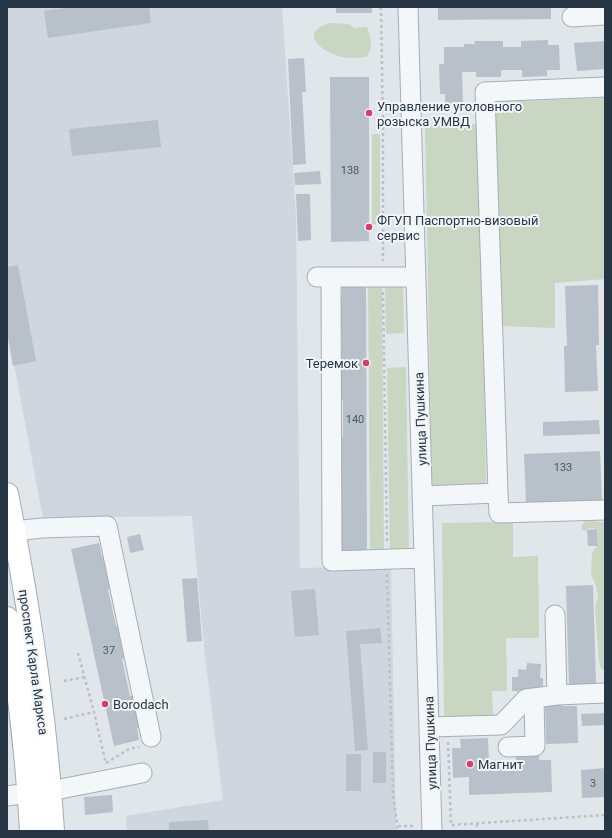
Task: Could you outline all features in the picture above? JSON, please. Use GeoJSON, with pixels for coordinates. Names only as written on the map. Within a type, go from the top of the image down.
{"type":"FeatureCollection","features":[{"type":"Feature","properties":{"kind":"main road","name":"проспект Карла Маркса"},"geometry":{"type":"LineString","coordinates":[[7,494],[14,531],[14,616],[26,665],[40,792],[53,831]]}},
{"type":"Feature","properties":{"kind":"main road","name":"проспект Карла Маркса"},"geometry":{"type":"LineString","coordinates":[[31,831],[40,792]]}},
{"type":"Feature","properties":{"kind":"street","name":"улица Пушкина"},"geometry":{"type":"LineString","coordinates":[[408,7],[415,277],[430,727],[425,828]]}},
{"type":"Feature","properties":{"kind":"street"},"geometry":{"type":"LineString","coordinates":[[572,17],[605,15]]}},
{"type":"Feature","properties":{"kind":"street"},"geometry":{"type":"LineString","coordinates":[[605,87],[485,92],[499,513],[605,510]]}},
{"type":"Feature","properties":{"kind":"street"},"geometry":{"type":"LineString","coordinates":[[415,277],[324,277],[332,561],[424,558]]}},
{"type":"Feature","properties":{"kind":"street"},"geometry":{"type":"LineString","coordinates":[[422,496],[498,493]]}},
{"type":"Feature","properties":{"kind":"street"},"geometry":{"type":"LineString","coordinates":[[14,531],[42,528],[107,526],[151,737]]}},
{"type":"Feature","properties":{"kind":"street"},"geometry":{"type":"LineString","coordinates":[[555,614],[557,695]]}},
{"type":"Feature","properties":{"kind":"street"},"geometry":{"type":"LineString","coordinates":[[430,727],[501,725],[526,698],[605,693]]}},
{"type":"Feature","properties":{"kind":"street"},"geometry":{"type":"LineString","coordinates":[[508,747],[535,746],[534,698]]}},
{"type":"Feature","properties":{"kind":"street"},"geometry":{"type":"LineString","coordinates":[[7,796],[40,792],[142,773]]}},
{"type":"Feature","properties":{"kind":"path"},"geometry":{"type":"LineString","coordinates":[[381,7],[387,560],[393,794],[398,831]]}},
{"type":"Feature","properties":{"kind":"path"},"geometry":{"type":"LineString","coordinates":[[78,653],[106,762]]}},
{"type":"Feature","properties":{"kind":"path"},"geometry":{"type":"LineString","coordinates":[[64,681],[85,676]]}},
{"type":"Feature","properties":{"kind":"path"},"geometry":{"type":"LineString","coordinates":[[64,719],[94,712]]}},
{"type":"Feature","properties":{"kind":"path"},"geometry":{"type":"LineString","coordinates":[[100,766],[130,749],[150,744],[151,737]]}},
{"type":"Feature","properties":{"kind":"path"},"geometry":{"type":"LineString","coordinates":[[451,825],[605,815]]}},
{"type":"Feature","properties":{"kind":"path"},"geometry":{"type":"LineString","coordinates":[[477,823],[477,831]]}},
{"type":"Feature","properties":{"kind":"path"},"geometry":{"type":"LineString","coordinates":[[398,826],[425,828]]}},
{"type":"Feature","properties":{"kind":"shaded area"},"geometry":{"type":"Polygon","coordinates":[[[7,7],[282,7],[296,216],[300,568],[391,566],[396,831],[127,831],[126,816],[223,800],[205,656],[192,516],[43,518],[7,327],[7,7]]]}},
{"type":"Feature","properties":{"kind":"green space"},"geometry":{"type":"Polygon","coordinates":[[[330,23],[348,24],[355,28],[367,27],[371,39],[369,54],[366,57],[352,58],[341,57],[324,50],[315,41],[314,36],[316,31],[330,23]]]}},
{"type":"Feature","properties":{"kind":"green space"},"geometry":{"type":"Polygon","coordinates":[[[605,98],[605,279],[555,283],[555,328],[499,326],[493,102],[605,98]]]}},
{"type":"Feature","properties":{"kind":"green space"},"geometry":{"type":"Polygon","coordinates":[[[480,124],[486,487],[432,491],[425,126],[480,124]]]}},
{"type":"Feature","properties":{"kind":"green space"},"geometry":{"type":"Polygon","coordinates":[[[372,134],[380,134],[380,224],[372,224],[372,134]]]}},
{"type":"Feature","properties":{"kind":"green space"},"geometry":{"type":"Polygon","coordinates":[[[385,279],[403,279],[404,333],[386,334],[385,279]]]}},
{"type":"Feature","properties":{"kind":"green space"},"geometry":{"type":"Polygon","coordinates":[[[368,282],[382,282],[384,555],[370,555],[368,282]]]}},
{"type":"Feature","properties":{"kind":"green space"},"geometry":{"type":"Polygon","coordinates":[[[406,367],[409,554],[390,554],[387,368],[406,367]]]}},
{"type":"Feature","properties":{"kind":"green space"},"geometry":{"type":"Polygon","coordinates":[[[585,521],[605,522],[605,672],[600,667],[599,661],[595,608],[598,596],[591,574],[592,553],[598,545],[598,530],[594,528],[587,529],[586,531],[582,530],[582,525],[585,521]]]}},
{"type":"Feature","properties":{"kind":"green space"},"geometry":{"type":"Polygon","coordinates":[[[513,522],[513,557],[538,556],[539,638],[506,638],[507,691],[492,691],[493,718],[444,719],[442,523],[513,522]]]}},
{"type":"Feature","properties":{"kind":"building"},"geometry":{"type":"Polygon","coordinates":[[[74,7],[149,7],[151,23],[48,38],[44,11],[74,7]]]}},
{"type":"Feature","properties":{"kind":"building"},"geometry":{"type":"Polygon","coordinates":[[[336,7],[372,7],[372,13],[336,13],[336,7]]]}},
{"type":"Feature","properties":{"kind":"building"},"geometry":{"type":"Polygon","coordinates":[[[438,7],[551,7],[551,19],[438,20],[438,7]]]}},
{"type":"Feature","properties":{"kind":"building"},"geometry":{"type":"Polygon","coordinates":[[[548,40],[548,45],[559,45],[560,70],[547,70],[547,76],[522,77],[522,70],[501,70],[501,77],[476,77],[476,72],[462,72],[463,103],[445,104],[445,94],[440,94],[439,64],[444,64],[444,47],[464,47],[464,44],[475,44],[474,41],[503,41],[503,47],[521,47],[521,41],[548,40]]]}},
{"type":"Feature","properties":{"kind":"building"},"geometry":{"type":"Polygon","coordinates":[[[605,41],[605,69],[577,71],[574,43],[605,41]]]}},
{"type":"Feature","properties":{"kind":"building"},"geometry":{"type":"Polygon","coordinates":[[[304,58],[306,92],[302,92],[306,164],[293,165],[288,59],[304,58]]]}},
{"type":"Feature","properties":{"kind":"building"},"geometry":{"type":"Polygon","coordinates":[[[330,77],[369,77],[369,241],[331,242],[330,77]]]}},
{"type":"Feature","properties":{"kind":"building"},"geometry":{"type":"Polygon","coordinates":[[[158,120],[161,147],[72,156],[69,129],[158,120]]]}},
{"type":"Feature","properties":{"kind":"building"},"geometry":{"type":"Polygon","coordinates":[[[320,171],[321,184],[295,185],[294,173],[320,171]]]}},
{"type":"Feature","properties":{"kind":"building"},"geometry":{"type":"Polygon","coordinates":[[[296,194],[310,194],[311,240],[298,241],[296,194]]]}},
{"type":"Feature","properties":{"kind":"building"},"geometry":{"type":"Polygon","coordinates":[[[18,265],[36,361],[13,366],[7,333],[7,267],[18,265]]]}},
{"type":"Feature","properties":{"kind":"building"},"geometry":{"type":"Polygon","coordinates":[[[366,282],[367,556],[342,556],[342,542],[336,542],[336,508],[342,508],[342,472],[336,472],[336,437],[343,437],[343,400],[335,400],[335,367],[342,367],[342,331],[335,331],[335,296],[342,296],[342,283],[366,282]]]}},
{"type":"Feature","properties":{"kind":"building"},"geometry":{"type":"Polygon","coordinates":[[[598,285],[599,345],[596,345],[598,391],[565,392],[564,346],[567,346],[565,286],[598,285]]]}},
{"type":"Feature","properties":{"kind":"building"},"geometry":{"type":"Polygon","coordinates":[[[599,420],[600,434],[543,436],[543,422],[599,420]]]}},
{"type":"Feature","properties":{"kind":"building"},"geometry":{"type":"Polygon","coordinates":[[[600,451],[602,500],[526,503],[524,454],[600,451]]]}},
{"type":"Feature","properties":{"kind":"building"},"geometry":{"type":"Polygon","coordinates":[[[597,529],[598,546],[588,546],[587,530],[597,529]]]}},
{"type":"Feature","properties":{"kind":"building"},"geometry":{"type":"Polygon","coordinates":[[[140,534],[144,550],[130,553],[127,537],[140,534]]]}},
{"type":"Feature","properties":{"kind":"building"},"geometry":{"type":"Polygon","coordinates":[[[99,543],[102,557],[107,556],[114,588],[108,589],[116,626],[121,625],[128,658],[122,659],[130,696],[135,695],[142,727],[137,728],[139,740],[114,746],[71,549],[99,543]]]}},
{"type":"Feature","properties":{"kind":"building"},"geometry":{"type":"Polygon","coordinates":[[[197,578],[202,641],[187,642],[182,579],[197,578]]]}},
{"type":"Feature","properties":{"kind":"building"},"geometry":{"type":"Polygon","coordinates":[[[593,585],[596,684],[569,685],[566,586],[593,585]]]}},
{"type":"Feature","properties":{"kind":"building"},"geometry":{"type":"Polygon","coordinates":[[[315,589],[319,635],[295,637],[291,591],[315,589]]]}},
{"type":"Feature","properties":{"kind":"building"},"geometry":{"type":"Polygon","coordinates":[[[380,628],[382,643],[360,644],[368,750],[355,751],[346,631],[380,628]]]}},
{"type":"Feature","properties":{"kind":"building"},"geometry":{"type":"Polygon","coordinates":[[[527,663],[541,664],[540,678],[543,678],[543,692],[512,691],[512,677],[518,677],[518,669],[526,670],[527,663]]]}},
{"type":"Feature","properties":{"kind":"building"},"geometry":{"type":"Polygon","coordinates":[[[562,701],[562,706],[577,706],[578,743],[546,744],[545,702],[562,701]]]}},
{"type":"Feature","properties":{"kind":"building"},"geometry":{"type":"Polygon","coordinates":[[[605,713],[605,725],[582,726],[581,714],[605,713]]]}},
{"type":"Feature","properties":{"kind":"building"},"geometry":{"type":"Polygon","coordinates":[[[488,738],[489,762],[516,761],[516,751],[539,751],[539,760],[551,760],[552,792],[469,795],[469,777],[453,778],[452,748],[461,748],[460,739],[488,738]]]}},
{"type":"Feature","properties":{"kind":"building"},"geometry":{"type":"Polygon","coordinates":[[[373,752],[386,752],[386,783],[373,783],[373,752]]]}},
{"type":"Feature","properties":{"kind":"building"},"geometry":{"type":"Polygon","coordinates":[[[346,754],[361,754],[361,791],[346,791],[346,754]]]}},
{"type":"Feature","properties":{"kind":"building"},"geometry":{"type":"Polygon","coordinates":[[[605,768],[605,797],[582,798],[581,770],[605,768]]]}},
{"type":"Feature","properties":{"kind":"building"},"geometry":{"type":"Polygon","coordinates":[[[112,795],[113,812],[85,815],[84,797],[112,795]]]}},
{"type":"Feature","properties":{"kind":"building"},"geometry":{"type":"Polygon","coordinates":[[[208,820],[209,831],[169,831],[169,822],[208,820]]]}},
{"type":"Feature","properties":{"kind":"place","name":"Управление уголовного розыска УМВД"},"geometry":{"type":"Point","coordinates":[369,113]}},
{"type":"Feature","properties":{"kind":"place","name":"ФГУП Паспортно-визовый сервис"},"geometry":{"type":"Point","coordinates":[369,227]}},
{"type":"Feature","properties":{"kind":"place","name":"Теремок"},"geometry":{"type":"Point","coordinates":[366,363]}},
{"type":"Feature","properties":{"kind":"place","name":"Borodach"},"geometry":{"type":"Point","coordinates":[105,704]}},
{"type":"Feature","properties":{"kind":"place","name":"Магнит"},"geometry":{"type":"Point","coordinates":[470,764]}}]}
